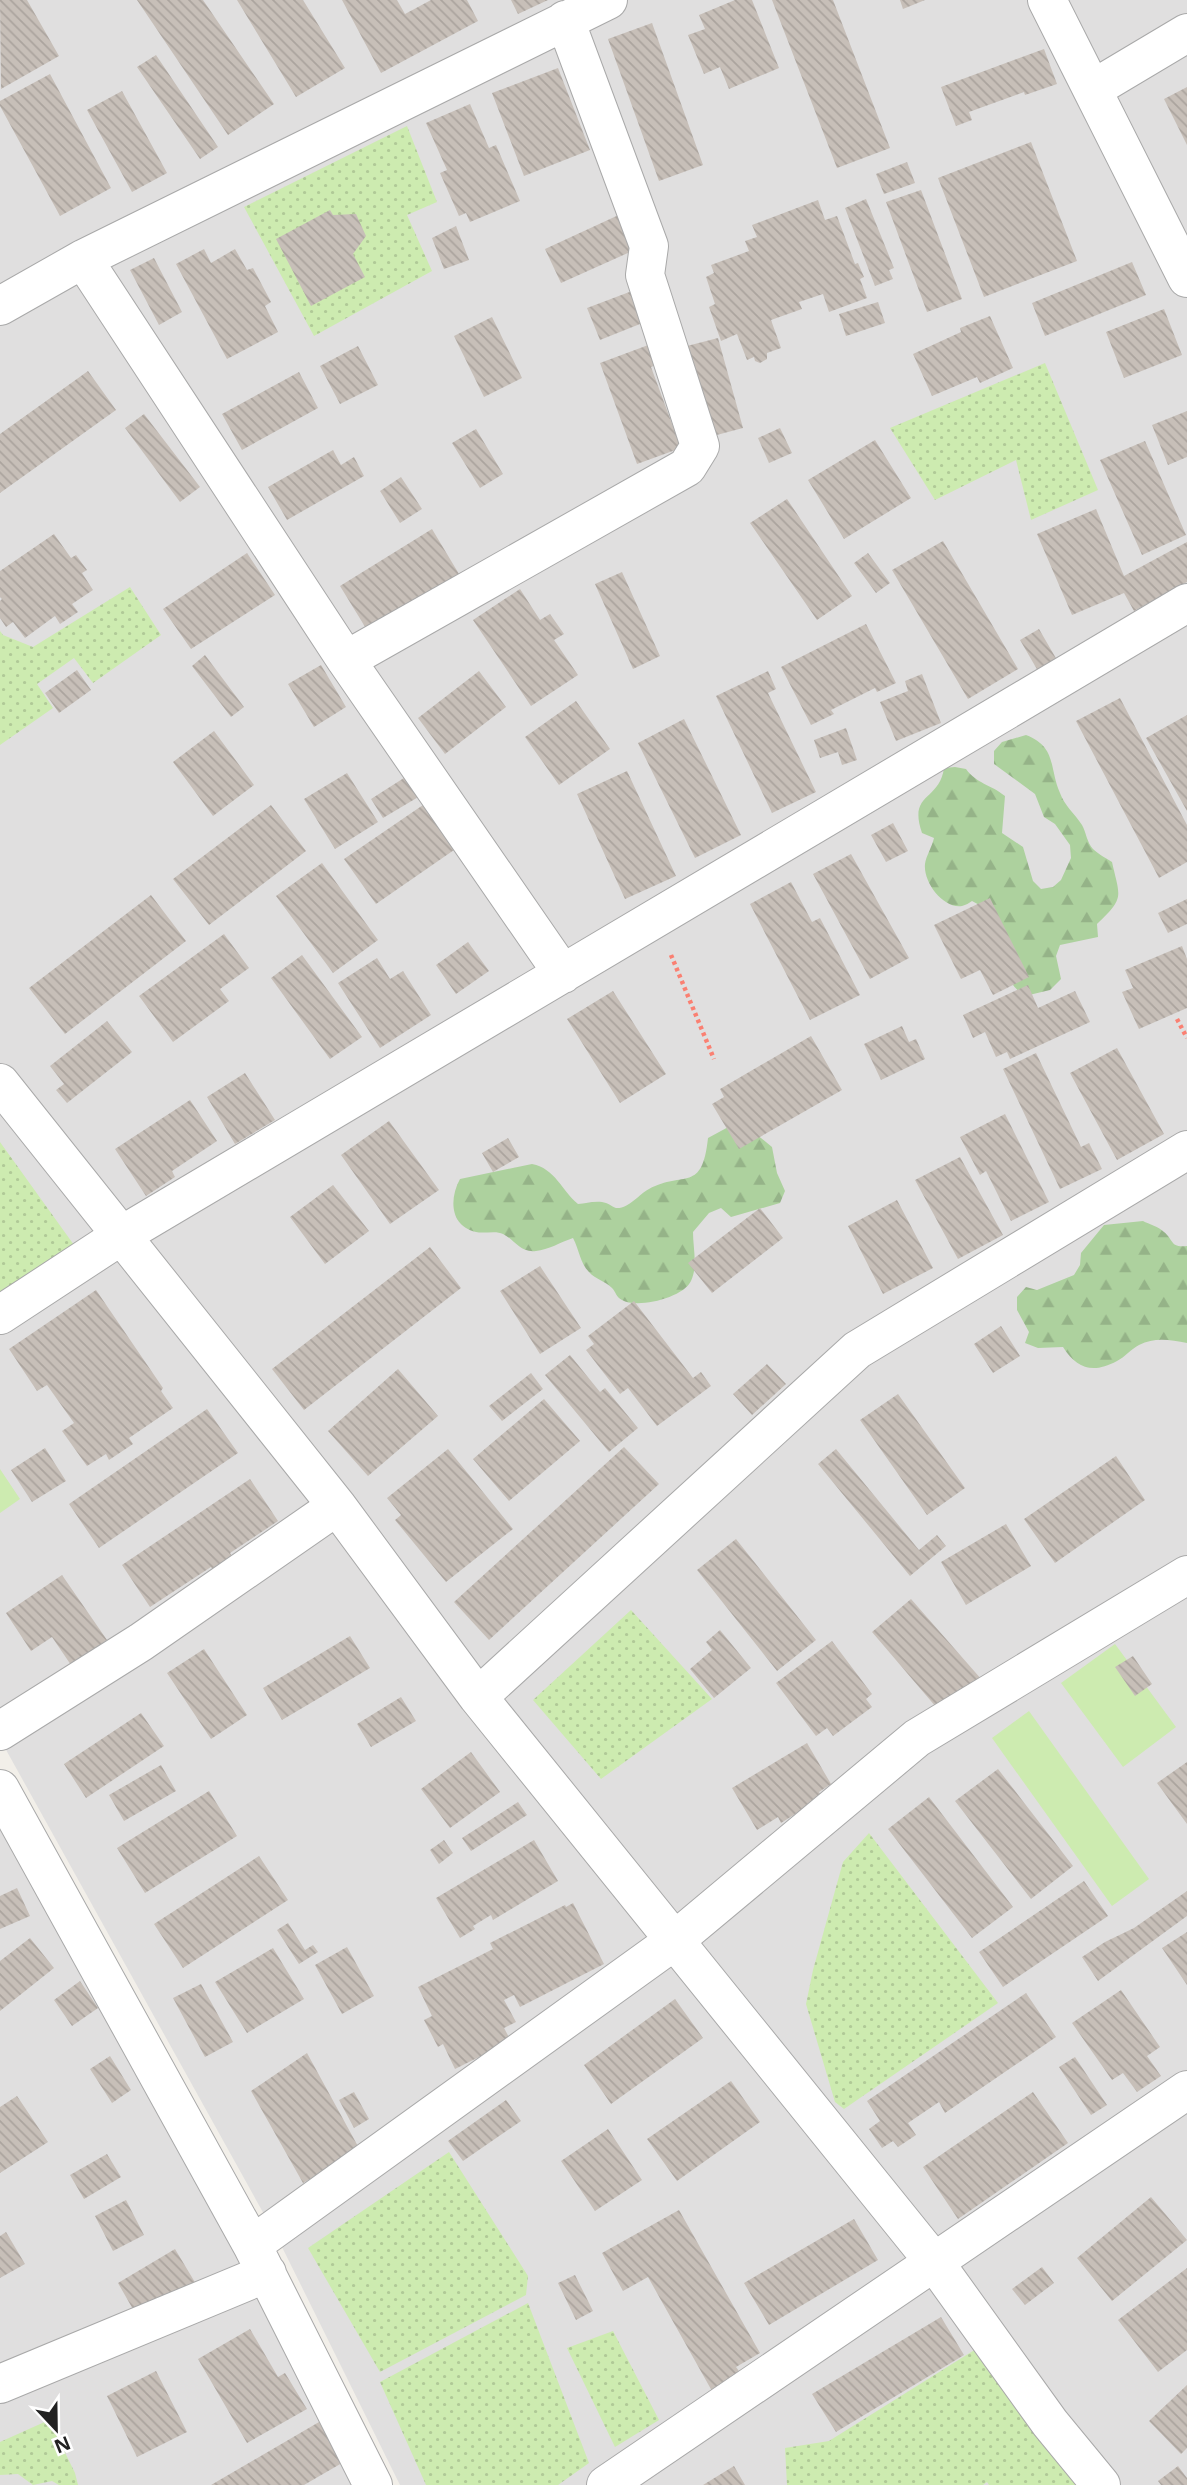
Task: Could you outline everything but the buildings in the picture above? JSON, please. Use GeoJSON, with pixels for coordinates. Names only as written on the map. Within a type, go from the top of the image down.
{"type":"FeatureCollection","features":[{"type":"Feature","properties":{"kind":"street"},"geometry":{"type":"LineString","coordinates":[[0,306],[83,259],[608,0]]}},
{"type":"Feature","properties":{"kind":"street"},"geometry":{"type":"LineString","coordinates":[[1047,0],[1187,278]]}},
{"type":"Feature","properties":{"kind":"street"},"geometry":{"type":"LineString","coordinates":[[346,660],[687,467],[700,446],[645,275],[649,246],[565,20]]}},
{"type":"Feature","properties":{"kind":"street"},"geometry":{"type":"LineString","coordinates":[[1093,89],[1187,33]]}},
{"type":"Feature","properties":{"kind":"street"},"geometry":{"type":"LineString","coordinates":[[83,259],[346,660],[563,974]]}},
{"type":"Feature","properties":{"kind":"street"},"geometry":{"type":"LineString","coordinates":[[0,1315],[122,1235],[1187,603]]}},
{"type":"Feature","properties":{"kind":"street"},"geometry":{"type":"LineString","coordinates":[[0,1083],[337,1506],[478,1697],[935,2263],[1050,2423],[1101,2485]]}},
{"type":"Feature","properties":{"kind":"street"},"geometry":{"type":"LineString","coordinates":[[478,1697],[857,1350],[1187,1150]]}},
{"type":"Feature","properties":{"kind":"street"},"geometry":{"type":"LineString","coordinates":[[0,1731],[141,1642],[337,1506]]}},
{"type":"Feature","properties":{"kind":"street"},"geometry":{"type":"LineString","coordinates":[[0,2384],[260,2259],[674,1941],[917,1738],[1187,1575]]}},
{"type":"Feature","properties":{"kind":"street"},"geometry":{"type":"LineString","coordinates":[[0,1789],[260,2259],[373,2485]]}},
{"type":"Feature","properties":{"kind":"street"},"geometry":{"type":"LineString","coordinates":[[606,2485],[1187,2090]]}},
{"type":"Feature","properties":{"kind":"path"},"geometry":{"type":"LineString","coordinates":[[668,950],[714,1059]]}},
{"type":"Feature","properties":{"kind":"path"},"geometry":{"type":"LineString","coordinates":[[1177,1020],[1187,1038]]}},
{"type":"Feature","properties":{"kind":"shaded area"},"geometry":{"type":"Polygon","coordinates":[[[0,0],[1187,0],[1187,2485],[400,2485],[280,2243],[0,1739],[0,0]]]}},
{"type":"Feature","properties":{"kind":"shaded area"},"geometry":{"type":"Polygon","coordinates":[[[0,1825],[82,1970],[361,2485],[0,2485],[0,1825]]]}},
{"type":"Feature","properties":{"kind":"green space"},"geometry":{"type":"Polygon","coordinates":[[[407,126],[437,202],[407,215],[432,271],[314,336],[244,207],[407,126]]]}},
{"type":"Feature","properties":{"kind":"green space"},"geometry":{"type":"Polygon","coordinates":[[[1045,363],[1098,490],[1031,520],[1016,460],[935,500],[890,428],[1045,363]]]}},
{"type":"Feature","properties":{"kind":"green space"},"geometry":{"type":"Polygon","coordinates":[[[130,587],[161,635],[93,683],[74,658],[37,684],[53,708],[0,745],[0,631],[3,635],[33,647],[130,587]]]}},
{"type":"Feature","properties":{"kind":"green space"},"geometry":{"type":"Polygon","coordinates":[[[1026,735],[1036,740],[1047,752],[1062,797],[1082,825],[1091,847],[1112,862],[1118,896],[1112,908],[1097,924],[1098,937],[1060,945],[1056,956],[1061,979],[1050,990],[1025,996],[1016,989],[1003,968],[983,907],[972,901],[962,906],[948,903],[941,899],[927,879],[925,864],[934,838],[922,833],[919,810],[921,803],[941,779],[944,768],[966,769],[975,778],[1005,796],[1002,833],[1023,847],[1033,881],[1041,889],[1053,887],[1061,880],[1071,858],[1070,845],[1055,824],[1044,817],[1035,794],[994,764],[994,751],[1002,742],[1026,735]]]}},
{"type":"Feature","properties":{"kind":"green space"},"geometry":{"type":"Polygon","coordinates":[[[743,1123],[772,1147],[777,1173],[785,1191],[780,1203],[731,1217],[721,1208],[709,1213],[693,1232],[695,1263],[691,1281],[670,1297],[638,1303],[620,1299],[612,1288],[586,1268],[573,1238],[550,1248],[530,1251],[500,1233],[467,1229],[454,1211],[454,1195],[460,1179],[532,1164],[553,1175],[578,1204],[600,1202],[621,1208],[649,1189],[696,1174],[705,1155],[708,1138],[732,1125],[743,1123]]]}},
{"type":"Feature","properties":{"kind":"green space"},"geometry":{"type":"Polygon","coordinates":[[[0,1142],[74,1245],[0,1293],[0,1142]]]}},
{"type":"Feature","properties":{"kind":"green space"},"geometry":{"type":"Polygon","coordinates":[[[1143,1221],[1162,1230],[1175,1245],[1187,1246],[1187,1343],[1169,1340],[1145,1342],[1117,1361],[1093,1368],[1080,1365],[1063,1347],[1038,1348],[1025,1343],[1029,1332],[1017,1310],[1017,1297],[1026,1287],[1037,1290],[1074,1275],[1080,1265],[1081,1253],[1104,1225],[1143,1221]]]}},
{"type":"Feature","properties":{"kind":"green space"},"geometry":{"type":"Polygon","coordinates":[[[0,1469],[20,1499],[0,1513],[0,1469]]]}},
{"type":"Feature","properties":{"kind":"green space"},"geometry":{"type":"Polygon","coordinates":[[[631,1610],[712,1699],[601,1779],[533,1700],[631,1610]]]}},
{"type":"Feature","properties":{"kind":"green space"},"geometry":{"type":"Polygon","coordinates":[[[1115,1644],[1176,1727],[1123,1767],[1061,1683],[1115,1644]]]}},
{"type":"Feature","properties":{"kind":"green space"},"geometry":{"type":"Polygon","coordinates":[[[1029,1711],[1149,1879],[1112,1906],[992,1738],[1029,1711]]]}},
{"type":"Feature","properties":{"kind":"green space"},"geometry":{"type":"Polygon","coordinates":[[[869,1833],[998,2003],[844,2109],[835,2102],[806,2004],[843,1862],[869,1833]]]}},
{"type":"Feature","properties":{"kind":"green space"},"geometry":{"type":"Polygon","coordinates":[[[449,2152],[528,2276],[526,2295],[380,2372],[308,2248],[449,2152]]]}},
{"type":"Feature","properties":{"kind":"green space"},"geometry":{"type":"Polygon","coordinates":[[[528,2303],[589,2463],[558,2485],[426,2485],[380,2382],[528,2303]]]}},
{"type":"Feature","properties":{"kind":"green space"},"geometry":{"type":"Polygon","coordinates":[[[613,2331],[659,2420],[615,2447],[567,2348],[613,2331]]]}},
{"type":"Feature","properties":{"kind":"green space"},"geometry":{"type":"Polygon","coordinates":[[[976,2349],[1076,2485],[989,2485],[987,2482],[983,2485],[787,2485],[785,2448],[829,2441],[976,2349]]]}},
{"type":"Feature","properties":{"kind":"green space"},"geometry":{"type":"Polygon","coordinates":[[[49,2420],[75,2473],[78,2485],[59,2485],[52,2481],[33,2485],[18,2474],[0,2475],[0,2442],[49,2420]]]}}]}
